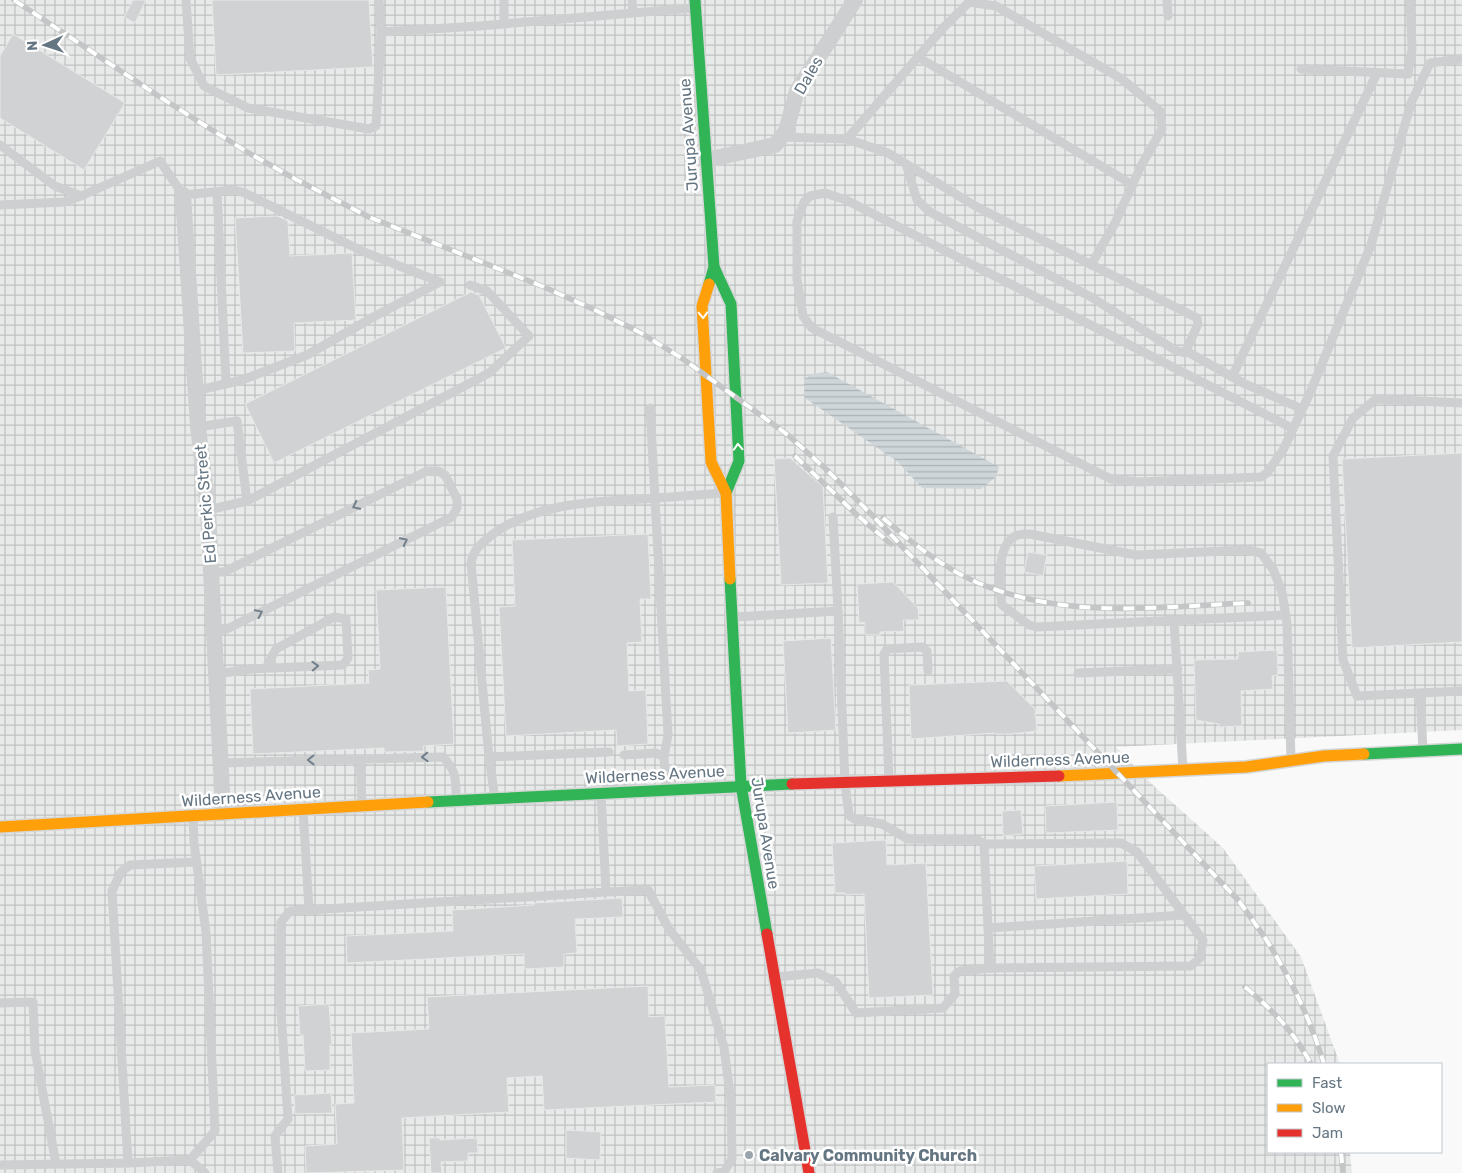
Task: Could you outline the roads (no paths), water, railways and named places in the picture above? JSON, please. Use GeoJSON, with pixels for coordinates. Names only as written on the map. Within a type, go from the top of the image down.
{"type":"FeatureCollection","features":[{"type":"Feature","properties":{"kind":"street","name":"Dales"},"geometry":{"type":"LineString","coordinates":[[781,137],[786,131],[797,91],[854,0]]}},
{"type":"Feature","properties":{"kind":"street","name":"Jurupa Avenue"},"geometry":{"type":"LineString","coordinates":[[695,4],[714,267],[731,304],[739,461],[726,493]]}},
{"type":"Feature","properties":{"kind":"street"},"geometry":{"type":"LineString","coordinates":[[706,160],[775,145],[781,137]]}},
{"type":"Feature","properties":{"kind":"street","name":"Ed Perkic Street"},"geometry":{"type":"LineString","coordinates":[[183,195],[195,391],[208,510],[223,813]]}},
{"type":"Feature","properties":{"kind":"street","name":"Jurupa Avenue"},"geometry":{"type":"LineString","coordinates":[[714,267],[702,306],[711,462],[726,493],[741,785],[809,1173]]}},
{"type":"Feature","properties":{"kind":"street","name":"Wilderness Avenue"},"geometry":{"type":"LineString","coordinates":[[0,827],[741,785],[1118,774],[1246,767],[1324,756],[1462,749]]}},
{"type":"Feature","properties":{"kind":"lane"},"geometry":{"type":"LineString","coordinates":[[186,0],[190,58],[204,86],[248,108],[369,129],[376,126],[381,32],[378,0]]}},
{"type":"Feature","properties":{"kind":"lane"},"geometry":{"type":"LineString","coordinates":[[504,0],[504,24]]}},
{"type":"Feature","properties":{"kind":"lane"},"geometry":{"type":"LineString","coordinates":[[632,0],[633,12]]}},
{"type":"Feature","properties":{"kind":"lane"},"geometry":{"type":"LineString","coordinates":[[1168,0],[1168,16]]}},
{"type":"Feature","properties":{"kind":"lane"},"geometry":{"type":"LineString","coordinates":[[1301,69],[1408,74],[1412,49],[1410,0]]}},
{"type":"Feature","properties":{"kind":"lane"},"geometry":{"type":"LineString","coordinates":[[847,139],[943,28],[969,2],[996,6],[1122,79],[1160,111],[1162,129],[1116,223],[1091,265]]}},
{"type":"Feature","properties":{"kind":"lane"},"geometry":{"type":"LineString","coordinates":[[381,32],[504,24],[695,4]]}},
{"type":"Feature","properties":{"kind":"lane"},"geometry":{"type":"LineString","coordinates":[[918,57],[1133,185]]}},
{"type":"Feature","properties":{"kind":"lane"},"geometry":{"type":"LineString","coordinates":[[1292,428],[846,200],[825,192],[810,196],[804,202],[797,221],[797,279],[803,316],[812,328],[1111,479],[1139,482],[1260,477],[1268,473],[1283,450],[1371,246],[1411,103],[1430,63],[1462,59]]}},
{"type":"Feature","properties":{"kind":"lane"},"geometry":{"type":"LineString","coordinates":[[1232,377],[1377,73]]}},
{"type":"Feature","properties":{"kind":"lane"},"geometry":{"type":"LineString","coordinates":[[781,137],[847,139],[888,153],[977,207],[1196,318],[1198,324],[1186,351]]}},
{"type":"Feature","properties":{"kind":"lane"},"geometry":{"type":"LineString","coordinates":[[0,145],[56,186],[81,196]]}},
{"type":"Feature","properties":{"kind":"lane"},"geometry":{"type":"LineString","coordinates":[[0,205],[64,202],[160,161],[183,195],[234,190],[245,193],[364,252],[440,282],[307,355],[242,380],[195,391]]}},
{"type":"Feature","properties":{"kind":"lane"},"geometry":{"type":"LineString","coordinates":[[906,164],[917,200],[930,212],[1091,297],[1175,350],[1185,353],[1186,351],[1232,377],[1302,409]]}},
{"type":"Feature","properties":{"kind":"lane"},"geometry":{"type":"LineString","coordinates":[[217,192],[226,384]]}},
{"type":"Feature","properties":{"kind":"lane"},"geometry":{"type":"LineString","coordinates":[[208,510],[247,502],[489,373],[528,336],[486,291],[470,284]]}},
{"type":"Feature","properties":{"kind":"lane"},"geometry":{"type":"LineString","coordinates":[[1462,403],[1376,399],[1353,418],[1333,456],[1343,660],[1357,696],[1462,691]]}},
{"type":"Feature","properties":{"kind":"lane"},"geometry":{"type":"LineString","coordinates":[[650,408],[668,735],[664,757],[666,789]]}},
{"type":"Feature","properties":{"kind":"lane"},"geometry":{"type":"LineString","coordinates":[[198,428],[238,421],[247,502]]}},
{"type":"Feature","properties":{"kind":"lane"},"geometry":{"type":"LineString","coordinates":[[211,572],[224,572],[428,471],[438,471],[445,475],[457,499],[457,508],[452,517],[227,629],[214,630]]}},
{"type":"Feature","properties":{"kind":"lane"},"geometry":{"type":"LineString","coordinates":[[495,798],[489,757],[471,563],[473,554],[478,546],[503,528],[528,514],[583,502],[726,493]]}},
{"type":"Feature","properties":{"kind":"lane"},"geometry":{"type":"LineString","coordinates":[[774,977],[818,973],[836,982],[856,1013],[943,1008],[955,994],[954,976],[960,971],[990,968],[1191,966],[1200,958],[1203,940],[1137,852],[1122,843],[984,844],[978,840],[908,840],[882,824],[854,820],[849,815],[845,782],[834,517]]}},
{"type":"Feature","properties":{"kind":"lane"},"geometry":{"type":"LineString","coordinates":[[1285,616],[1037,627],[1029,625],[1002,605],[999,590],[1002,556],[1006,544],[1017,535],[1030,534],[1136,555],[1247,550],[1261,553],[1274,569],[1282,592],[1285,616],[1291,760]]}},
{"type":"Feature","properties":{"kind":"lane"},"geometry":{"type":"LineString","coordinates":[[733,617],[838,612]]}},
{"type":"Feature","properties":{"kind":"lane"},"geometry":{"type":"LineString","coordinates":[[216,674],[266,668],[343,665],[348,658],[346,619],[334,617],[276,649],[266,668]]}},
{"type":"Feature","properties":{"kind":"lane"},"geometry":{"type":"LineString","coordinates":[[1174,620],[1183,770]]}},
{"type":"Feature","properties":{"kind":"lane"},"geometry":{"type":"LineString","coordinates":[[889,781],[884,654],[887,649],[922,647],[927,651],[928,671]]}},
{"type":"Feature","properties":{"kind":"lane"},"geometry":{"type":"LineString","coordinates":[[1078,673],[1178,669]]}},
{"type":"Feature","properties":{"kind":"lane"},"geometry":{"type":"LineString","coordinates":[[1420,693],[1423,751]]}},
{"type":"Feature","properties":{"kind":"lane"},"geometry":{"type":"LineString","coordinates":[[489,757],[609,752]]}},
{"type":"Feature","properties":{"kind":"lane"},"geometry":{"type":"LineString","coordinates":[[624,755],[656,753],[664,757]]}},
{"type":"Feature","properties":{"kind":"lane"},"geometry":{"type":"LineString","coordinates":[[220,763],[443,757],[451,765],[455,775],[456,800]]}},
{"type":"Feature","properties":{"kind":"lane"},"geometry":{"type":"LineString","coordinates":[[360,759],[363,806]]}},
{"type":"Feature","properties":{"kind":"lane"},"geometry":{"type":"LineString","coordinates":[[601,793],[606,892]]}},
{"type":"Feature","properties":{"kind":"lane"},"geometry":{"type":"LineString","coordinates":[[303,809],[309,910]]}},
{"type":"Feature","properties":{"kind":"lane"},"geometry":{"type":"LineString","coordinates":[[190,1160],[216,1131],[206,932],[192,816]]}},
{"type":"Feature","properties":{"kind":"lane"},"geometry":{"type":"LineString","coordinates":[[984,844],[990,968]]}},
{"type":"Feature","properties":{"kind":"lane"},"geometry":{"type":"LineString","coordinates":[[128,1163],[112,891],[120,872],[130,865],[197,862]]}},
{"type":"Feature","properties":{"kind":"lane"},"geometry":{"type":"LineString","coordinates":[[278,1173],[275,1136],[288,1119],[280,996],[281,922],[290,911],[648,890],[669,929],[701,970],[724,1048],[731,1102],[732,1158],[724,1172],[717,1173]]}},
{"type":"Feature","properties":{"kind":"lane"},"geometry":{"type":"LineString","coordinates":[[988,928],[1184,915]]}},
{"type":"Feature","properties":{"kind":"lane"},"geometry":{"type":"LineString","coordinates":[[0,1003],[33,1002],[35,1051],[56,1164]]}},
{"type":"Feature","properties":{"kind":"lane"},"geometry":{"type":"LineString","coordinates":[[0,1165],[190,1160],[205,1173]]}},
{"type":"Feature","properties":{"kind":"railway"},"geometry":{"type":"LineString","coordinates":[[14,0],[163,99],[247,152],[369,217],[544,287],[641,333],[683,359],[788,435],[827,470],[874,517],[1239,901],[1268,943],[1288,977],[1302,1005],[1324,1063]]}},
{"type":"Feature","properties":{"kind":"railway"},"geometry":{"type":"LineString","coordinates":[[795,456],[857,515],[891,544]]}},
{"type":"Feature","properties":{"kind":"railway"},"geometry":{"type":"LineString","coordinates":[[883,518],[927,553],[963,576],[1009,594],[1043,602],[1110,608],[1248,603]]}},
{"type":"Feature","properties":{"kind":"railway"},"geometry":{"type":"LineString","coordinates":[[1245,987],[1282,1022],[1310,1063]]}},
{"type":"Feature","properties":{"kind":"railway"},"geometry":{"type":"LineString","coordinates":[[1341,1153],[1343,1173]]}},
{"type":"Feature","properties":{"kind":"place","name":"Calvary Community Church"},"geometry":{"type":"Point","coordinates":[749,1155]}}]}
